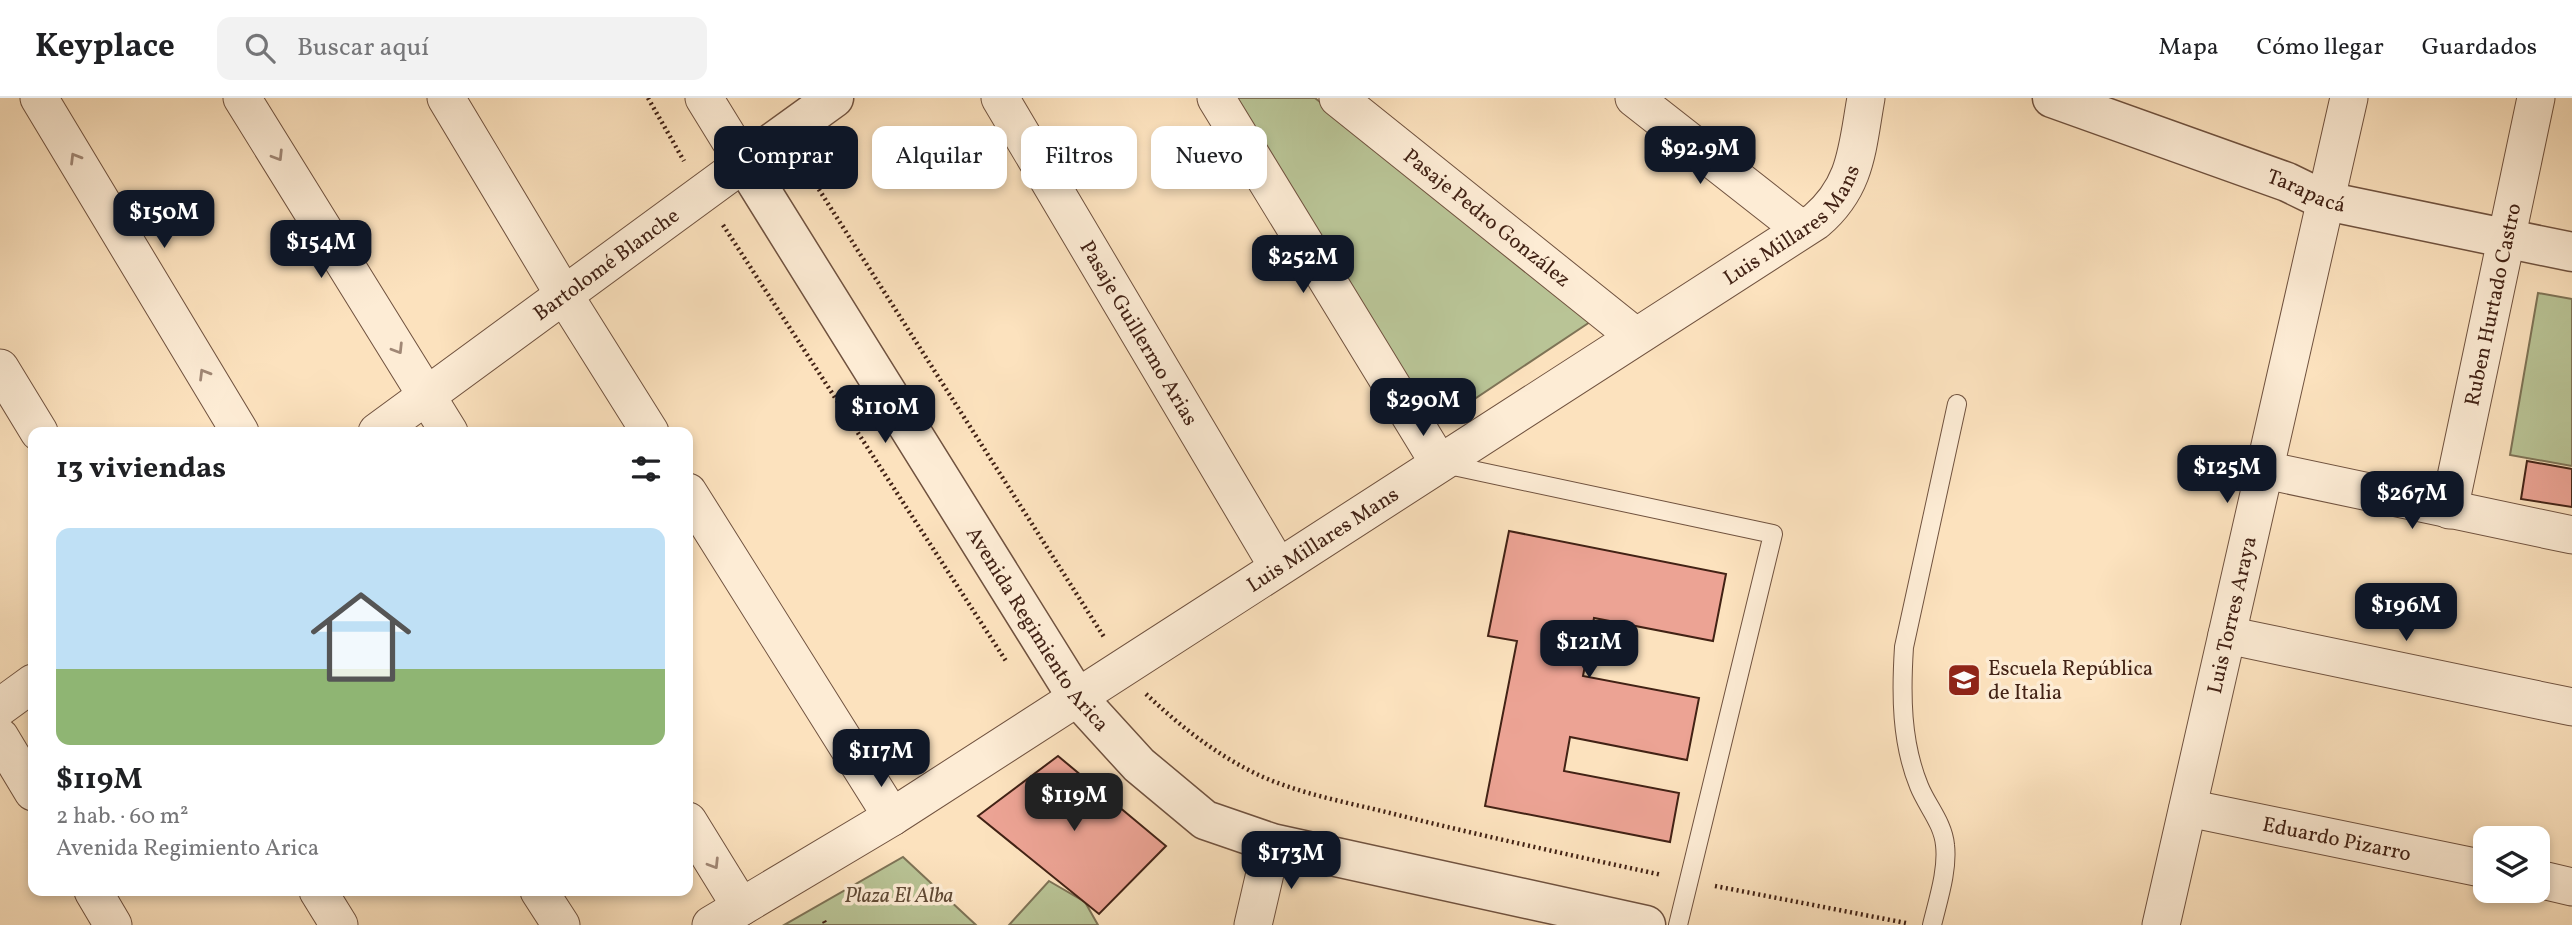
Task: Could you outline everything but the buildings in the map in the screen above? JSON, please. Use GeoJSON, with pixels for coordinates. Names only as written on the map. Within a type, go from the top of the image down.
{"type":"FeatureCollection","features":[{"type":"Feature","properties":{"kind":"street"},"geometry":{"type":"LineString","coordinates":[[39,98],[237,427]]}},
{"type":"Feature","properties":{"kind":"street"},"geometry":{"type":"LineString","coordinates":[[242,98],[446,427]]}},
{"type":"Feature","properties":{"kind":"street"},"geometry":{"type":"LineString","coordinates":[[446,98],[647,427]]}},
{"type":"Feature","properties":{"kind":"street","name":"Avenida Regimiento Arica"},"geometry":{"type":"LineString","coordinates":[[704,98],[721,126]]}},
{"type":"Feature","properties":{"kind":"street","name":"Bartolomé Blanche"},"geometry":{"type":"LineString","coordinates":[[795,126],[834,98]]}},
{"type":"Feature","properties":{"kind":"street","name":"Pasaje Guillermo Arias"},"geometry":{"type":"LineString","coordinates":[[1000,98],[1278,567]]}},
{"type":"Feature","properties":{"kind":"street"},"geometry":{"type":"LineString","coordinates":[[1216,98],[1439,463]]}},
{"type":"Feature","properties":{"kind":"street","name":"Pasaje Pedro González"},"geometry":{"type":"LineString","coordinates":[[1338,98],[1635,336]]}},
{"type":"Feature","properties":{"kind":"street"},"geometry":{"type":"LineString","coordinates":[[1634,98],[1801,229]]}},
{"type":"Feature","properties":{"kind":"street","name":"Luis Millares Mans"},"geometry":{"type":"LineString","coordinates":[[726,916],[892,817],[1829,209],[1844,190],[1854,169],[1866,98]]}},
{"type":"Feature","properties":{"kind":"street","name":"Tarapacá"},"geometry":{"type":"LineString","coordinates":[[2052,98],[2287,182],[2326,201],[2572,252]]}},
{"type":"Feature","properties":{"kind":"street","name":"Luis Torres Araya"},"geometry":{"type":"LineString","coordinates":[[2161,925],[2349,98]]}},
{"type":"Feature","properties":{"kind":"street","name":"Ruben Hurtado Castro"},"geometry":{"type":"LineString","coordinates":[[2449,510],[2536,98]]}},
{"type":"Feature","properties":{"kind":"street","name":"Bartolomé Blanche"},"geometry":{"type":"LineString","coordinates":[[384,427],[714,185]]}},
{"type":"Feature","properties":{"kind":"street","name":"Avenida Regimiento Arica"},"geometry":{"type":"LineString","coordinates":[[760,189],[1076,696],[1139,765],[1205,820],[1272,843],[1646,925]]}},
{"type":"Feature","properties":{"kind":"street"},"geometry":{"type":"LineString","coordinates":[[0,368],[36,427]]}},
{"type":"Feature","properties":{"kind":"street"},"geometry":{"type":"LineString","coordinates":[[2265,470],[2572,535]]}},
{"type":"Feature","properties":{"kind":"street"},"geometry":{"type":"LineString","coordinates":[[693,500],[892,817]]}},
{"type":"Feature","properties":{"kind":"street"},"geometry":{"type":"LineString","coordinates":[[2227,635],[2572,707]]}},
{"type":"Feature","properties":{"kind":"street"},"geometry":{"type":"LineString","coordinates":[[0,707],[28,687]]}},
{"type":"Feature","properties":{"kind":"street"},"geometry":{"type":"LineString","coordinates":[[0,737],[28,784]]}},
{"type":"Feature","properties":{"kind":"street","name":"Eduardo Pizarro"},"geometry":{"type":"LineString","coordinates":[[2188,808],[2473,867]]}},
{"type":"Feature","properties":{"kind":"street"},"geometry":{"type":"LineString","coordinates":[[693,834],[726,916]]}},
{"type":"Feature","properties":{"kind":"street"},"geometry":{"type":"LineString","coordinates":[[1253,925],[1272,843]]}},
{"type":"Feature","properties":{"kind":"street"},"geometry":{"type":"LineString","coordinates":[[2550,882],[2572,887]]}},
{"type":"Feature","properties":{"kind":"street"},"geometry":{"type":"LineString","coordinates":[[96,896],[113,925]]}},
{"type":"Feature","properties":{"kind":"street"},"geometry":{"type":"LineString","coordinates":[[321,896],[339,925]]}},
{"type":"Feature","properties":{"kind":"street"},"geometry":{"type":"LineString","coordinates":[[542,896],[561,925]]}},
{"type":"Feature","properties":{"kind":"lane"},"geometry":{"type":"LineString","coordinates":[[1932,925],[1945,861],[1945,845],[1911,761],[1901,686],[1904,647],[1957,404]]}},
{"type":"Feature","properties":{"kind":"lane"},"geometry":{"type":"LineString","coordinates":[[1439,463],[1773,534],[1678,925]]}},
{"type":"Feature","properties":{"kind":"path"},"geometry":{"type":"LineString","coordinates":[[819,189],[1122,666],[1146,694],[1190,733],[1230,760],[1297,790],[1444,827],[1689,881],[1917,925]]}},
{"type":"Feature","properties":{"kind":"green space"},"geometry":{"type":"Polygon","coordinates":[[[1228,98],[1315,98],[1593,320],[1434,426],[1267,160],[1267,126],[1246,126],[1228,98]]]}},
{"type":"Feature","properties":{"kind":"green space"},"geometry":{"type":"Polygon","coordinates":[[[2538,293],[2572,299],[2572,466],[2510,455],[2538,293]]]}},
{"type":"Feature","properties":{"kind":"green space","name":"Plaza El Alba"},"geometry":{"type":"Polygon","coordinates":[[[903,857],[976,925],[784,925],[903,857]]]}},
{"type":"Feature","properties":{"kind":"green space","name":"Plaza El Alba"},"geometry":{"type":"Polygon","coordinates":[[[1049,881],[1085,902],[1098,925],[1009,925],[1049,881]]]}},
{"type":"Feature","properties":{"kind":"place","name":"Escuela República de Italia"},"geometry":{"type":"Point","coordinates":[1964,680]}}]}
